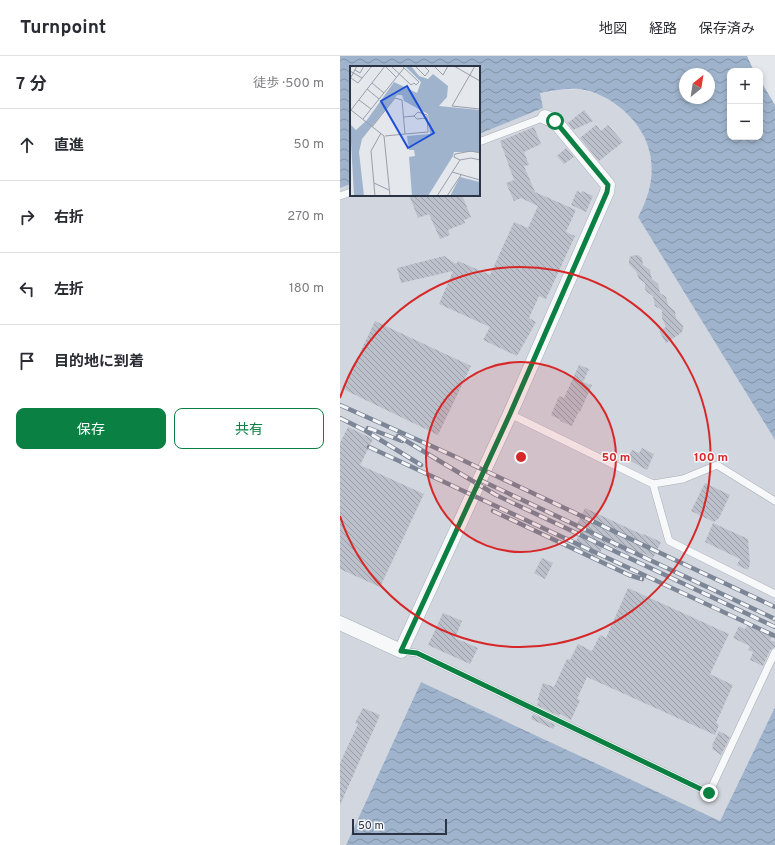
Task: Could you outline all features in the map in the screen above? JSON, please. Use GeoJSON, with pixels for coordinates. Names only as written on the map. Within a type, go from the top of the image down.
{"type":"FeatureCollection","features":[{"type":"Feature","properties":{"kind":"street"},"geometry":{"type":"LineString","coordinates":[[340,623],[401,651],[510,414],[607,192],[608,185],[555,121],[545,117]]}},
{"type":"Feature","properties":{"kind":"lane"},"geometry":{"type":"LineString","coordinates":[[480,142],[545,117]]}},
{"type":"Feature","properties":{"kind":"lane"},"geometry":{"type":"LineString","coordinates":[[340,196],[350,192]]}},
{"type":"Feature","properties":{"kind":"lane"},"geometry":{"type":"LineString","coordinates":[[510,414],[653,484],[683,479],[717,465],[775,501]]}},
{"type":"Feature","properties":{"kind":"lane"},"geometry":{"type":"LineString","coordinates":[[653,484],[670,541],[775,594]]}},
{"type":"Feature","properties":{"kind":"lane"},"geometry":{"type":"LineString","coordinates":[[401,651],[417,653],[709,793],[775,652]]}},
{"type":"Feature","properties":{"kind":"shaded area"},"geometry":{"type":"Polygon","coordinates":[[[579,89],[598,94],[617,105],[631,117],[642,132],[649,148],[652,167],[650,185],[645,205],[638,217],[775,440],[775,707],[720,821],[421,682],[346,845],[340,845],[340,188],[350,184],[350,196],[480,196],[480,134],[543,108],[540,93],[579,89]]]}},
{"type":"Feature","properties":{"kind":"water"},"geometry":{"type":"Polygon","coordinates":[[[340,56],[747,56],[753,68],[727,68],[727,140],[763,140],[763,85],[775,105],[775,440],[638,217],[645,203],[649,188],[651,160],[643,134],[623,110],[613,102],[597,94],[579,89],[564,89],[540,93],[543,108],[480,134],[480,66],[350,66],[350,184],[340,188],[340,56]]]}},
{"type":"Feature","properties":{"kind":"water"},"geometry":{"type":"Polygon","coordinates":[[[421,682],[720,821],[775,707],[775,845],[346,845],[421,682]]]}},
{"type":"Feature","properties":{"kind":"building"},"geometry":{"type":"Polygon","coordinates":[[[584,110],[593,121],[573,130],[568,123],[584,110]]]}},
{"type":"Feature","properties":{"kind":"building"},"geometry":{"type":"Polygon","coordinates":[[[596,125],[601,131],[608,125],[623,142],[599,161],[580,138],[596,125]]]}},
{"type":"Feature","properties":{"kind":"building"},"geometry":{"type":"Polygon","coordinates":[[[534,127],[541,144],[524,152],[529,165],[524,166],[535,192],[576,210],[566,232],[575,236],[546,299],[539,296],[529,318],[536,322],[517,356],[483,340],[490,327],[439,304],[453,271],[401,283],[397,268],[444,256],[456,264],[458,261],[490,275],[514,222],[528,228],[538,206],[521,198],[514,201],[506,183],[514,180],[500,141],[534,127]]]}},
{"type":"Feature","properties":{"kind":"building"},"geometry":{"type":"Polygon","coordinates":[[[566,148],[574,157],[564,164],[557,156],[566,148]]]}},
{"type":"Feature","properties":{"kind":"building"},"geometry":{"type":"Polygon","coordinates":[[[577,191],[581,193],[582,191],[593,196],[586,212],[571,205],[577,191]]]}},
{"type":"Feature","properties":{"kind":"building"},"geometry":{"type":"Polygon","coordinates":[[[409,196],[462,196],[471,217],[464,220],[465,223],[448,230],[450,235],[440,239],[429,214],[418,218],[409,196]]]}},
{"type":"Feature","properties":{"kind":"building"},"geometry":{"type":"Polygon","coordinates":[[[638,255],[642,258],[643,265],[650,270],[652,279],[658,284],[660,293],[666,297],[668,305],[675,311],[676,318],[683,326],[681,333],[666,343],[659,331],[666,327],[662,318],[662,310],[655,306],[653,296],[645,289],[645,283],[639,279],[636,271],[629,264],[629,259],[631,256],[638,255]]]}},
{"type":"Feature","properties":{"kind":"building"},"geometry":{"type":"Polygon","coordinates":[[[375,321],[471,366],[438,435],[343,389],[375,321]]]}},
{"type":"Feature","properties":{"kind":"building"},"geometry":{"type":"Polygon","coordinates":[[[579,365],[589,369],[583,382],[592,385],[572,426],[551,415],[559,396],[564,398],[579,365]]]}},
{"type":"Feature","properties":{"kind":"building"},"geometry":{"type":"Polygon","coordinates":[[[348,427],[373,439],[360,465],[424,494],[380,587],[340,569],[340,443],[348,427]]]}},
{"type":"Feature","properties":{"kind":"building"},"geometry":{"type":"Polygon","coordinates":[[[642,448],[654,454],[647,470],[627,459],[632,450],[639,453],[642,448]]]}},
{"type":"Feature","properties":{"kind":"building"},"geometry":{"type":"Polygon","coordinates":[[[705,483],[730,495],[719,518],[714,522],[691,511],[705,483]]]}},
{"type":"Feature","properties":{"kind":"building"},"geometry":{"type":"Polygon","coordinates":[[[585,508],[661,542],[653,558],[643,553],[641,557],[631,553],[630,555],[605,543],[596,560],[572,549],[581,531],[575,528],[585,508]]]}},
{"type":"Feature","properties":{"kind":"building"},"geometry":{"type":"Polygon","coordinates":[[[713,523],[748,539],[750,564],[748,570],[737,565],[740,559],[705,542],[713,523]]]}},
{"type":"Feature","properties":{"kind":"building"},"geometry":{"type":"Polygon","coordinates":[[[542,558],[553,563],[545,579],[534,573],[542,558]]]}},
{"type":"Feature","properties":{"kind":"building"},"geometry":{"type":"Polygon","coordinates":[[[628,588],[729,634],[710,674],[733,685],[716,723],[719,725],[715,735],[587,677],[577,699],[580,700],[571,720],[537,705],[543,683],[554,687],[567,659],[570,660],[578,644],[592,651],[600,635],[606,638],[628,588]]]}},
{"type":"Feature","properties":{"kind":"building"},"geometry":{"type":"Polygon","coordinates":[[[443,613],[462,621],[455,638],[478,648],[470,664],[428,645],[443,613]]]}},
{"type":"Feature","properties":{"kind":"building"},"geometry":{"type":"Polygon","coordinates":[[[748,624],[761,630],[763,628],[774,633],[770,640],[775,642],[775,647],[770,650],[763,666],[750,660],[753,652],[748,650],[750,646],[733,638],[739,626],[745,629],[748,624]]]}},
{"type":"Feature","properties":{"kind":"building"},"geometry":{"type":"Polygon","coordinates":[[[363,708],[380,715],[340,805],[340,763],[358,724],[355,723],[363,708]]]}},
{"type":"Feature","properties":{"kind":"building"},"geometry":{"type":"Polygon","coordinates":[[[533,714],[555,725],[553,729],[531,719],[533,714]]]}},
{"type":"Feature","properties":{"kind":"building"},"geometry":{"type":"Polygon","coordinates":[[[719,731],[730,737],[721,755],[712,749],[712,745],[719,731]]]}},
{"type":"Feature","properties":{"kind":"railway"},"geometry":{"type":"LineString","coordinates":[[340,405],[456,457],[775,607]]}},
{"type":"Feature","properties":{"kind":"railway"},"geometry":{"type":"LineString","coordinates":[[340,418],[366,431],[421,465]]}},
{"type":"Feature","properties":{"kind":"railway"},"geometry":{"type":"LineString","coordinates":[[368,428],[402,441]]}},
{"type":"Feature","properties":{"kind":"railway"},"geometry":{"type":"LineString","coordinates":[[398,436],[496,495],[775,627]]}},
{"type":"Feature","properties":{"kind":"railway"},"geometry":{"type":"LineString","coordinates":[[369,447],[775,636]]}},
{"type":"Feature","properties":{"kind":"railway"},"geometry":{"type":"LineString","coordinates":[[480,480],[775,619]]}},
{"type":"Feature","properties":{"kind":"railway"},"geometry":{"type":"LineString","coordinates":[[493,511],[629,575],[642,579]]}},
{"type":"Feature","properties":{"kind":"route"},"geometry":{"type":"LineString","coordinates":[[555,121],[608,185],[607,192],[510,414],[401,651],[417,653],[709,793]]}}]}
